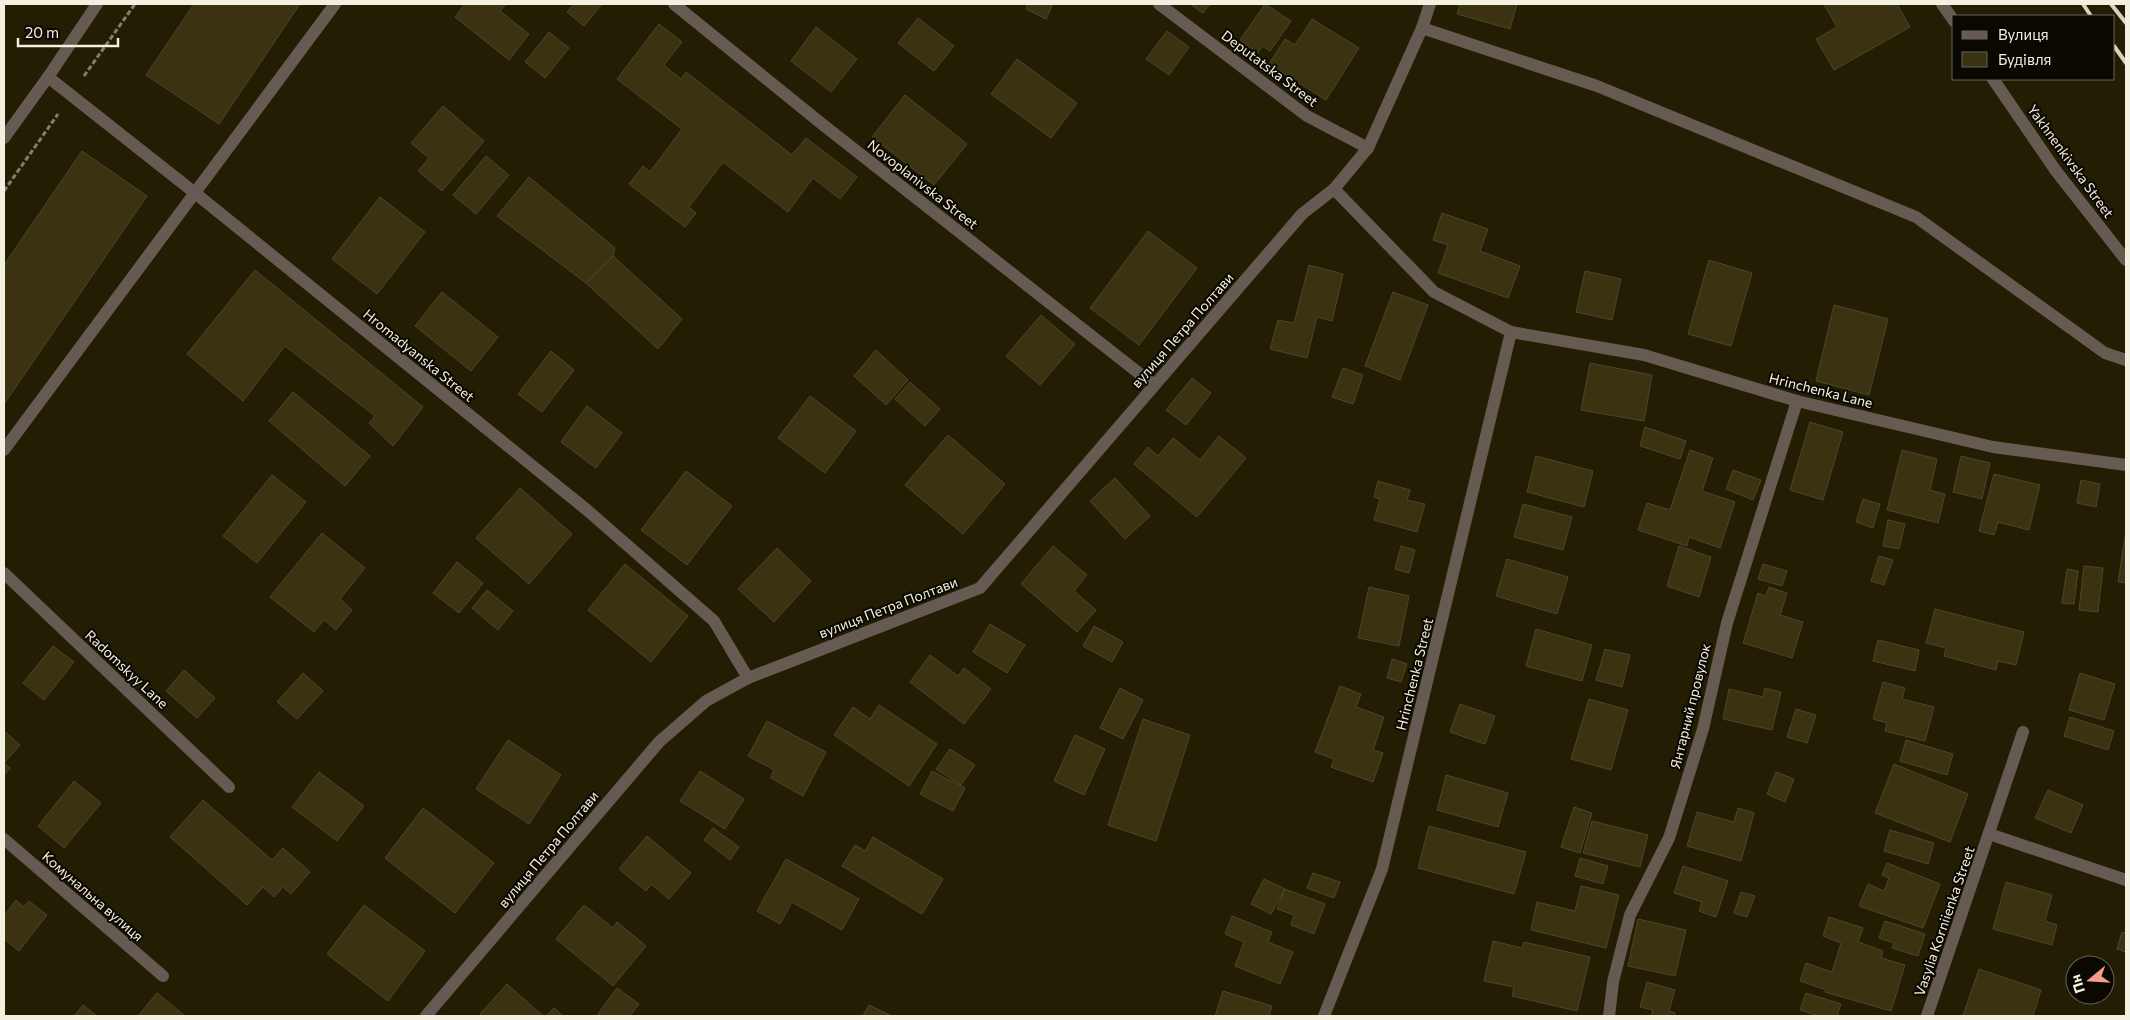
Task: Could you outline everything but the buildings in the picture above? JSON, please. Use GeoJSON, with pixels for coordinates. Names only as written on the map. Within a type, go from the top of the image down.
{"type":"FeatureCollection","features":[{"type":"Feature","properties":{"kind":"street"},"geometry":{"type":"LineString","coordinates":[[4,138],[97,4]]}},
{"type":"Feature","properties":{"kind":"street"},"geometry":{"type":"LineString","coordinates":[[4,450],[334,4]]}},
{"type":"Feature","properties":{"kind":"street","name":"Novoplanivska Street"},"geometry":{"type":"LineString","coordinates":[[674,4],[822,124],[1154,385]]}},
{"type":"Feature","properties":{"kind":"street","name":"Deputatska Street"},"geometry":{"type":"LineString","coordinates":[[1159,4],[1307,116],[1368,148]]}},
{"type":"Feature","properties":{"kind":"street","name":"вулиця Петра Полтави"},"geometry":{"type":"LineString","coordinates":[[426,1016],[659,742],[706,701],[748,678],[980,588],[1302,214],[1334,189],[1368,148],[1422,28],[1430,4]]}},
{"type":"Feature","properties":{"kind":"street"},"geometry":{"type":"LineString","coordinates":[[1942,4],[1952,18]]}},
{"type":"Feature","properties":{"kind":"street"},"geometry":{"type":"LineString","coordinates":[[1422,28],[1597,86],[1916,218],[2105,353],[2126,360]]}},
{"type":"Feature","properties":{"kind":"street","name":"Hromadyanska Street"},"geometry":{"type":"LineString","coordinates":[[48,77],[195,193],[579,504],[714,621],[748,678]]}},
{"type":"Feature","properties":{"kind":"street","name":"Yakhnenkivska Street"},"geometry":{"type":"LineString","coordinates":[[1994,80],[2056,170],[2126,260]]}},
{"type":"Feature","properties":{"kind":"street"},"geometry":{"type":"LineString","coordinates":[[1334,189],[1434,292],[1512,332]]}},
{"type":"Feature","properties":{"kind":"street","name":"Hrinchenka Lane"},"geometry":{"type":"LineString","coordinates":[[1512,332],[1644,355],[1797,401],[1993,447],[2126,465]]}},
{"type":"Feature","properties":{"kind":"street","name":"Hrinchenka Street"},"geometry":{"type":"LineString","coordinates":[[1324,1016],[1382,869],[1512,332]]}},
{"type":"Feature","properties":{"kind":"street","name":"Янтарний провулок"},"geometry":{"type":"LineString","coordinates":[[1609,1016],[1614,982],[1630,915],[1669,838],[1703,729],[1727,623],[1797,401]]}},
{"type":"Feature","properties":{"kind":"street","name":"Radomskyy Lane"},"geometry":{"type":"LineString","coordinates":[[4,574],[229,787]]}},
{"type":"Feature","properties":{"kind":"street","name":"Vasylia Korniienka Street"},"geometry":{"type":"LineString","coordinates":[[1927,1016],[2023,732]]}},
{"type":"Feature","properties":{"kind":"street","name":"Vasylia Korniienka Street"},"geometry":{"type":"LineString","coordinates":[[1989,834],[2126,880]]}},
{"type":"Feature","properties":{"kind":"street","name":"Комунальна вулиця"},"geometry":{"type":"LineString","coordinates":[[4,839],[163,976]]}},
{"type":"Feature","properties":{"kind":"railway"},"geometry":{"type":"LineString","coordinates":[[2083,4],[2090,15]]}},
{"type":"Feature","properties":{"kind":"railway"},"geometry":{"type":"LineString","coordinates":[[2111,4],[2126,23]]}},
{"type":"Feature","properties":{"kind":"railway"},"geometry":{"type":"LineString","coordinates":[[2115,47],[2126,63]]}}]}
